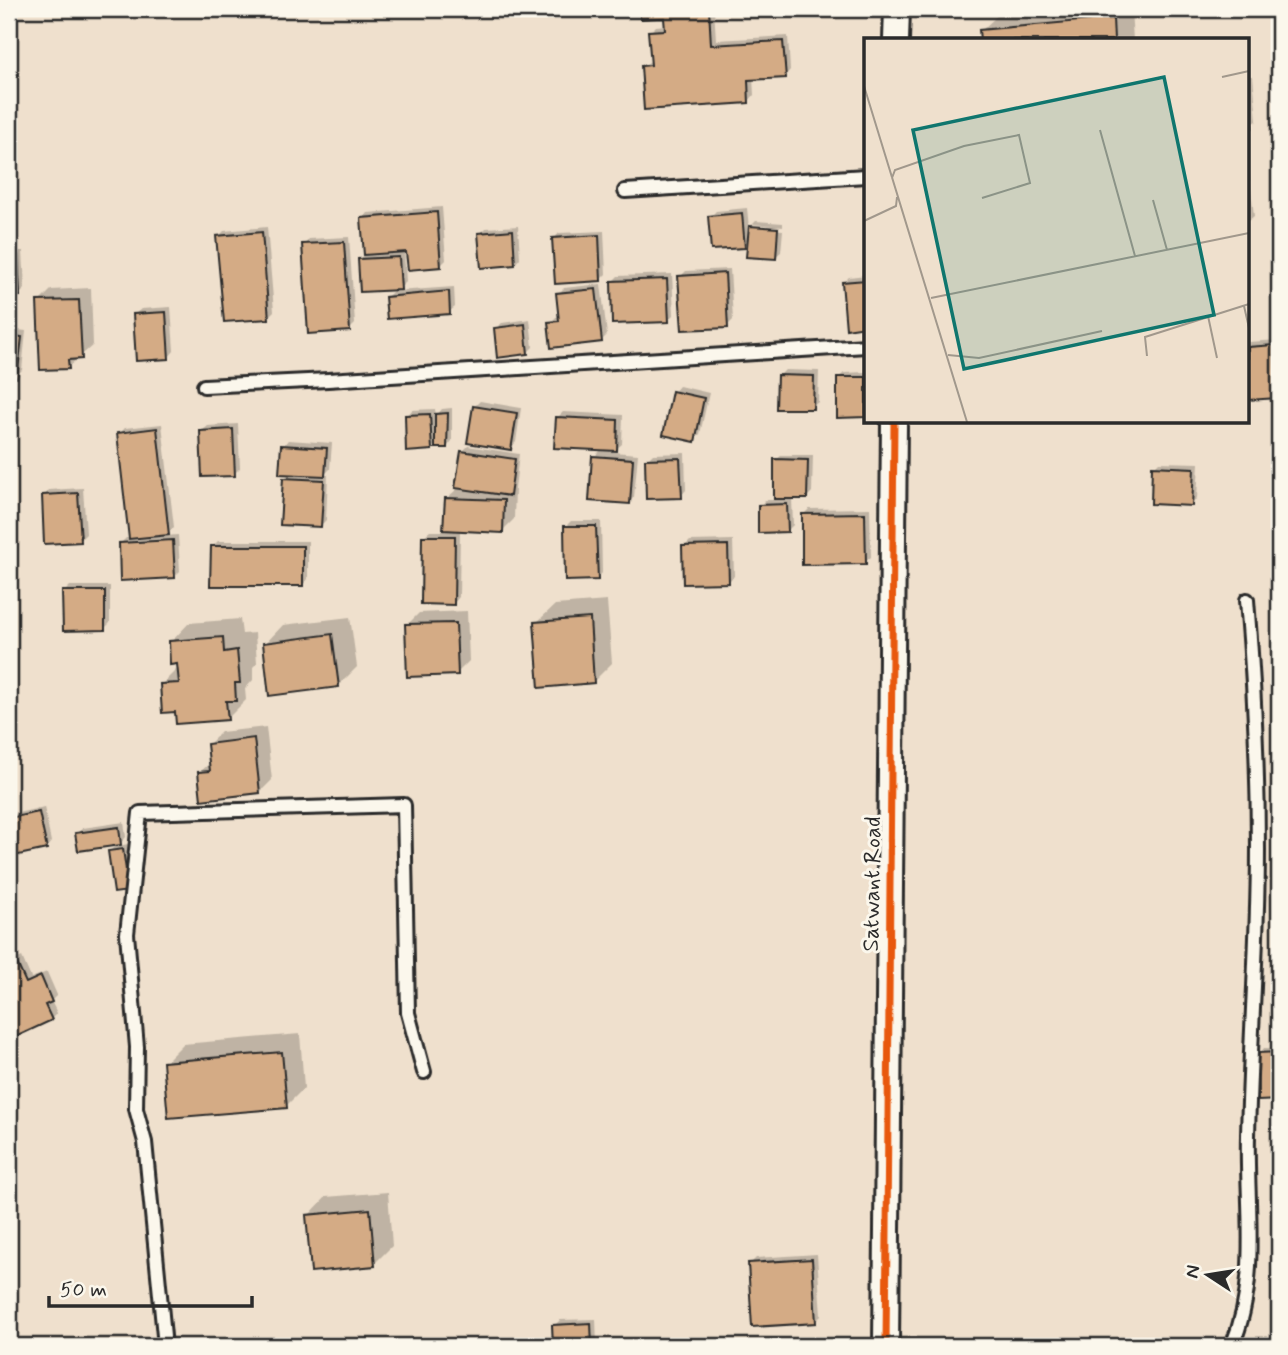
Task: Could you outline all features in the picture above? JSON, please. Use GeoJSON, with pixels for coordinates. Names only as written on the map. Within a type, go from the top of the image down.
{"type":"FeatureCollection","features":[{"type":"Feature","properties":{"kind":"street"},"geometry":{"type":"LineString","coordinates":[[897,9],[897,38]]}},
{"type":"Feature","properties":{"kind":"street","name":"Satwant Road"},"geometry":{"type":"LineString","coordinates":[[886,1346],[894,424]]}},
{"type":"Feature","properties":{"kind":"lane"},"geometry":{"type":"LineString","coordinates":[[625,191],[864,176]]}},
{"type":"Feature","properties":{"kind":"lane"},"geometry":{"type":"LineString","coordinates":[[204,386],[864,346]]}},
{"type":"Feature","properties":{"kind":"lane"},"geometry":{"type":"LineString","coordinates":[[1232,1346],[1242,1323],[1250,1262],[1248,1137],[1258,851],[1255,703],[1247,600]]}},
{"type":"Feature","properties":{"kind":"lane"},"geometry":{"type":"LineString","coordinates":[[165,1346],[145,1142],[136,1109],[137,1047],[127,934],[141,813],[404,805],[408,1013],[425,1072]]}},
{"type":"Feature","properties":{"kind":"building"},"geometry":{"type":"Polygon","coordinates":[[[640,9],[709,9],[711,45],[783,41],[786,78],[748,80],[749,103],[644,110],[641,66],[651,65],[648,31],[665,30],[664,18],[640,19],[640,9]]]}},
{"type":"Feature","properties":{"kind":"building"},"geometry":{"type":"Polygon","coordinates":[[[1113,18],[1114,38],[980,38],[979,30],[1113,18]]]}},
{"type":"Feature","properties":{"kind":"building"},"geometry":{"type":"Polygon","coordinates":[[[437,212],[441,267],[408,270],[406,252],[364,255],[361,218],[437,212]]]}},
{"type":"Feature","properties":{"kind":"building"},"geometry":{"type":"Polygon","coordinates":[[[742,213],[745,248],[711,250],[708,216],[742,213]]]}},
{"type":"Feature","properties":{"kind":"building"},"geometry":{"type":"Polygon","coordinates":[[[749,226],[778,228],[776,259],[746,257],[749,226]]]}},
{"type":"Feature","properties":{"kind":"building"},"geometry":{"type":"Polygon","coordinates":[[[513,230],[515,265],[481,268],[478,233],[513,230]]]}},
{"type":"Feature","properties":{"kind":"building"},"geometry":{"type":"Polygon","coordinates":[[[262,232],[269,319],[224,322],[216,236],[262,232]]]}},
{"type":"Feature","properties":{"kind":"building"},"geometry":{"type":"Polygon","coordinates":[[[599,235],[601,281],[555,284],[552,238],[599,235]]]}},
{"type":"Feature","properties":{"kind":"building"},"geometry":{"type":"Polygon","coordinates":[[[344,242],[350,331],[308,334],[302,244],[344,242]]]}},
{"type":"Feature","properties":{"kind":"building"},"geometry":{"type":"Polygon","coordinates":[[[18,255],[20,296],[9,297],[9,256],[18,255]]]}},
{"type":"Feature","properties":{"kind":"building"},"geometry":{"type":"Polygon","coordinates":[[[399,257],[401,290],[360,292],[358,259],[399,257]]]}},
{"type":"Feature","properties":{"kind":"building"},"geometry":{"type":"Polygon","coordinates":[[[725,273],[728,328],[682,330],[678,276],[725,273]]]}},
{"type":"Feature","properties":{"kind":"building"},"geometry":{"type":"Polygon","coordinates":[[[667,279],[669,322],[612,324],[611,281],[667,279]]]}},
{"type":"Feature","properties":{"kind":"building"},"geometry":{"type":"Polygon","coordinates":[[[864,280],[864,326],[846,329],[842,282],[864,280]]]}},
{"type":"Feature","properties":{"kind":"building"},"geometry":{"type":"Polygon","coordinates":[[[596,289],[602,342],[551,348],[548,322],[559,321],[556,293],[596,289]]]}},
{"type":"Feature","properties":{"kind":"building"},"geometry":{"type":"Polygon","coordinates":[[[449,291],[450,314],[387,319],[385,297],[449,291]]]}},
{"type":"Feature","properties":{"kind":"building"},"geometry":{"type":"Polygon","coordinates":[[[79,300],[82,359],[68,360],[69,369],[40,370],[37,301],[79,300]]]}},
{"type":"Feature","properties":{"kind":"building"},"geometry":{"type":"Polygon","coordinates":[[[166,312],[169,359],[136,361],[133,314],[166,312]]]}},
{"type":"Feature","properties":{"kind":"building"},"geometry":{"type":"Polygon","coordinates":[[[525,324],[528,354],[497,358],[494,328],[525,324]]]}},
{"type":"Feature","properties":{"kind":"building"},"geometry":{"type":"Polygon","coordinates":[[[9,335],[22,337],[17,378],[9,377],[9,335]]]}},
{"type":"Feature","properties":{"kind":"building"},"geometry":{"type":"Polygon","coordinates":[[[1274,345],[1278,398],[1250,400],[1250,347],[1274,345]]]}},
{"type":"Feature","properties":{"kind":"building"},"geometry":{"type":"Polygon","coordinates":[[[777,375],[814,376],[813,409],[776,409],[777,375]]]}},
{"type":"Feature","properties":{"kind":"building"},"geometry":{"type":"Polygon","coordinates":[[[837,377],[864,377],[864,417],[837,418],[837,377]]]}},
{"type":"Feature","properties":{"kind":"building"},"geometry":{"type":"Polygon","coordinates":[[[672,391],[704,398],[695,442],[663,435],[672,391]]]}},
{"type":"Feature","properties":{"kind":"building"},"geometry":{"type":"Polygon","coordinates":[[[473,406],[517,413],[511,450],[467,443],[473,406]]]}},
{"type":"Feature","properties":{"kind":"building"},"geometry":{"type":"Polygon","coordinates":[[[448,413],[447,448],[435,448],[435,414],[448,413]]]}},
{"type":"Feature","properties":{"kind":"building"},"geometry":{"type":"Polygon","coordinates":[[[430,414],[432,450],[406,452],[405,415],[430,414]]]}},
{"type":"Feature","properties":{"kind":"building"},"geometry":{"type":"Polygon","coordinates":[[[556,417],[618,420],[617,451],[554,448],[556,417]]]}},
{"type":"Feature","properties":{"kind":"building"},"geometry":{"type":"Polygon","coordinates":[[[157,428],[169,535],[129,539],[117,433],[157,428]]]}},
{"type":"Feature","properties":{"kind":"building"},"geometry":{"type":"Polygon","coordinates":[[[233,429],[235,476],[202,477],[200,431],[233,429]]]}},
{"type":"Feature","properties":{"kind":"building"},"geometry":{"type":"Polygon","coordinates":[[[281,445],[327,448],[325,476],[279,474],[281,445]]]}},
{"type":"Feature","properties":{"kind":"building"},"geometry":{"type":"Polygon","coordinates":[[[461,451],[515,459],[510,496],[455,488],[461,451]]]}},
{"type":"Feature","properties":{"kind":"building"},"geometry":{"type":"Polygon","coordinates":[[[592,456],[633,459],[630,504],[589,501],[592,456]]]}},
{"type":"Feature","properties":{"kind":"building"},"geometry":{"type":"Polygon","coordinates":[[[680,458],[682,498],[646,499],[645,459],[680,458]]]}},
{"type":"Feature","properties":{"kind":"building"},"geometry":{"type":"Polygon","coordinates":[[[774,459],[808,460],[807,499],[774,499],[774,459]]]}},
{"type":"Feature","properties":{"kind":"building"},"geometry":{"type":"Polygon","coordinates":[[[1152,466],[1194,468],[1192,506],[1151,504],[1152,466]]]}},
{"type":"Feature","properties":{"kind":"building"},"geometry":{"type":"Polygon","coordinates":[[[283,478],[324,480],[321,527],[280,525],[283,478]]]}},
{"type":"Feature","properties":{"kind":"building"},"geometry":{"type":"Polygon","coordinates":[[[78,493],[81,542],[44,544],[42,495],[78,493]]]}},
{"type":"Feature","properties":{"kind":"building"},"geometry":{"type":"Polygon","coordinates":[[[445,498],[504,500],[503,533],[443,530],[445,498]]]}},
{"type":"Feature","properties":{"kind":"building"},"geometry":{"type":"Polygon","coordinates":[[[787,504],[788,532],[758,533],[758,505],[787,504]]]}},
{"type":"Feature","properties":{"kind":"building"},"geometry":{"type":"Polygon","coordinates":[[[865,513],[866,564],[802,565],[802,514],[865,513]]]}},
{"type":"Feature","properties":{"kind":"building"},"geometry":{"type":"Polygon","coordinates":[[[564,526],[596,526],[598,580],[565,581],[564,526]]]}},
{"type":"Feature","properties":{"kind":"building"},"geometry":{"type":"Polygon","coordinates":[[[422,536],[455,536],[454,605],[421,604],[422,536]]]}},
{"type":"Feature","properties":{"kind":"building"},"geometry":{"type":"Polygon","coordinates":[[[173,540],[175,578],[120,581],[119,543],[173,540]]]}},
{"type":"Feature","properties":{"kind":"building"},"geometry":{"type":"Polygon","coordinates":[[[728,545],[729,583],[683,584],[682,546],[728,545]]]}},
{"type":"Feature","properties":{"kind":"building"},"geometry":{"type":"Polygon","coordinates":[[[211,546],[303,546],[303,586],[210,586],[211,546]]]}},
{"type":"Feature","properties":{"kind":"building"},"geometry":{"type":"Polygon","coordinates":[[[62,591],[105,591],[105,630],[63,631],[62,591]]]}},
{"type":"Feature","properties":{"kind":"building"},"geometry":{"type":"Polygon","coordinates":[[[590,618],[594,683],[539,688],[534,622],[590,618]]]}},
{"type":"Feature","properties":{"kind":"building"},"geometry":{"type":"Polygon","coordinates":[[[456,623],[458,675],[407,677],[405,624],[456,623]]]}},
{"type":"Feature","properties":{"kind":"building"},"geometry":{"type":"Polygon","coordinates":[[[332,634],[339,687],[269,696],[263,643],[332,634]]]}},
{"type":"Feature","properties":{"kind":"building"},"geometry":{"type":"Polygon","coordinates":[[[223,637],[224,652],[237,650],[240,683],[235,683],[236,701],[226,701],[228,720],[176,724],[175,712],[162,713],[160,684],[179,683],[177,664],[170,665],[169,641],[223,637]]]}},
{"type":"Feature","properties":{"kind":"building"},"geometry":{"type":"Polygon","coordinates":[[[254,738],[260,793],[201,800],[198,772],[210,771],[207,744],[254,738]]]}},
{"type":"Feature","properties":{"kind":"building"},"geometry":{"type":"Polygon","coordinates":[[[39,812],[47,849],[9,857],[9,818],[39,812]]]}},
{"type":"Feature","properties":{"kind":"building"},"geometry":{"type":"Polygon","coordinates":[[[119,827],[121,845],[78,851],[75,833],[119,827]]]}},
{"type":"Feature","properties":{"kind":"building"},"geometry":{"type":"Polygon","coordinates":[[[123,849],[129,891],[114,893],[108,851],[123,849]]]}},
{"type":"Feature","properties":{"kind":"building"},"geometry":{"type":"Polygon","coordinates":[[[16,961],[26,983],[41,976],[52,1002],[45,1005],[52,1020],[9,1040],[9,965],[16,961]]]}},
{"type":"Feature","properties":{"kind":"building"},"geometry":{"type":"Polygon","coordinates":[[[282,1052],[287,1108],[168,1118],[163,1062],[282,1052]]]}},
{"type":"Feature","properties":{"kind":"building"},"geometry":{"type":"Polygon","coordinates":[[[1279,1052],[1279,1100],[1258,1101],[1257,1053],[1279,1052]]]}},
{"type":"Feature","properties":{"kind":"building"},"geometry":{"type":"Polygon","coordinates":[[[370,1209],[375,1266],[311,1272],[306,1215],[370,1209]]]}},
{"type":"Feature","properties":{"kind":"building"},"geometry":{"type":"Polygon","coordinates":[[[812,1259],[816,1323],[752,1327],[748,1263],[812,1259]]]}},
{"type":"Feature","properties":{"kind":"building"},"geometry":{"type":"Polygon","coordinates":[[[591,1323],[592,1346],[553,1346],[552,1325],[591,1323]]]}},
{"type":"Feature","properties":{"kind":"cycle path"},"geometry":{"type":"LineString","coordinates":[[886,1346],[894,424]]}}]}
